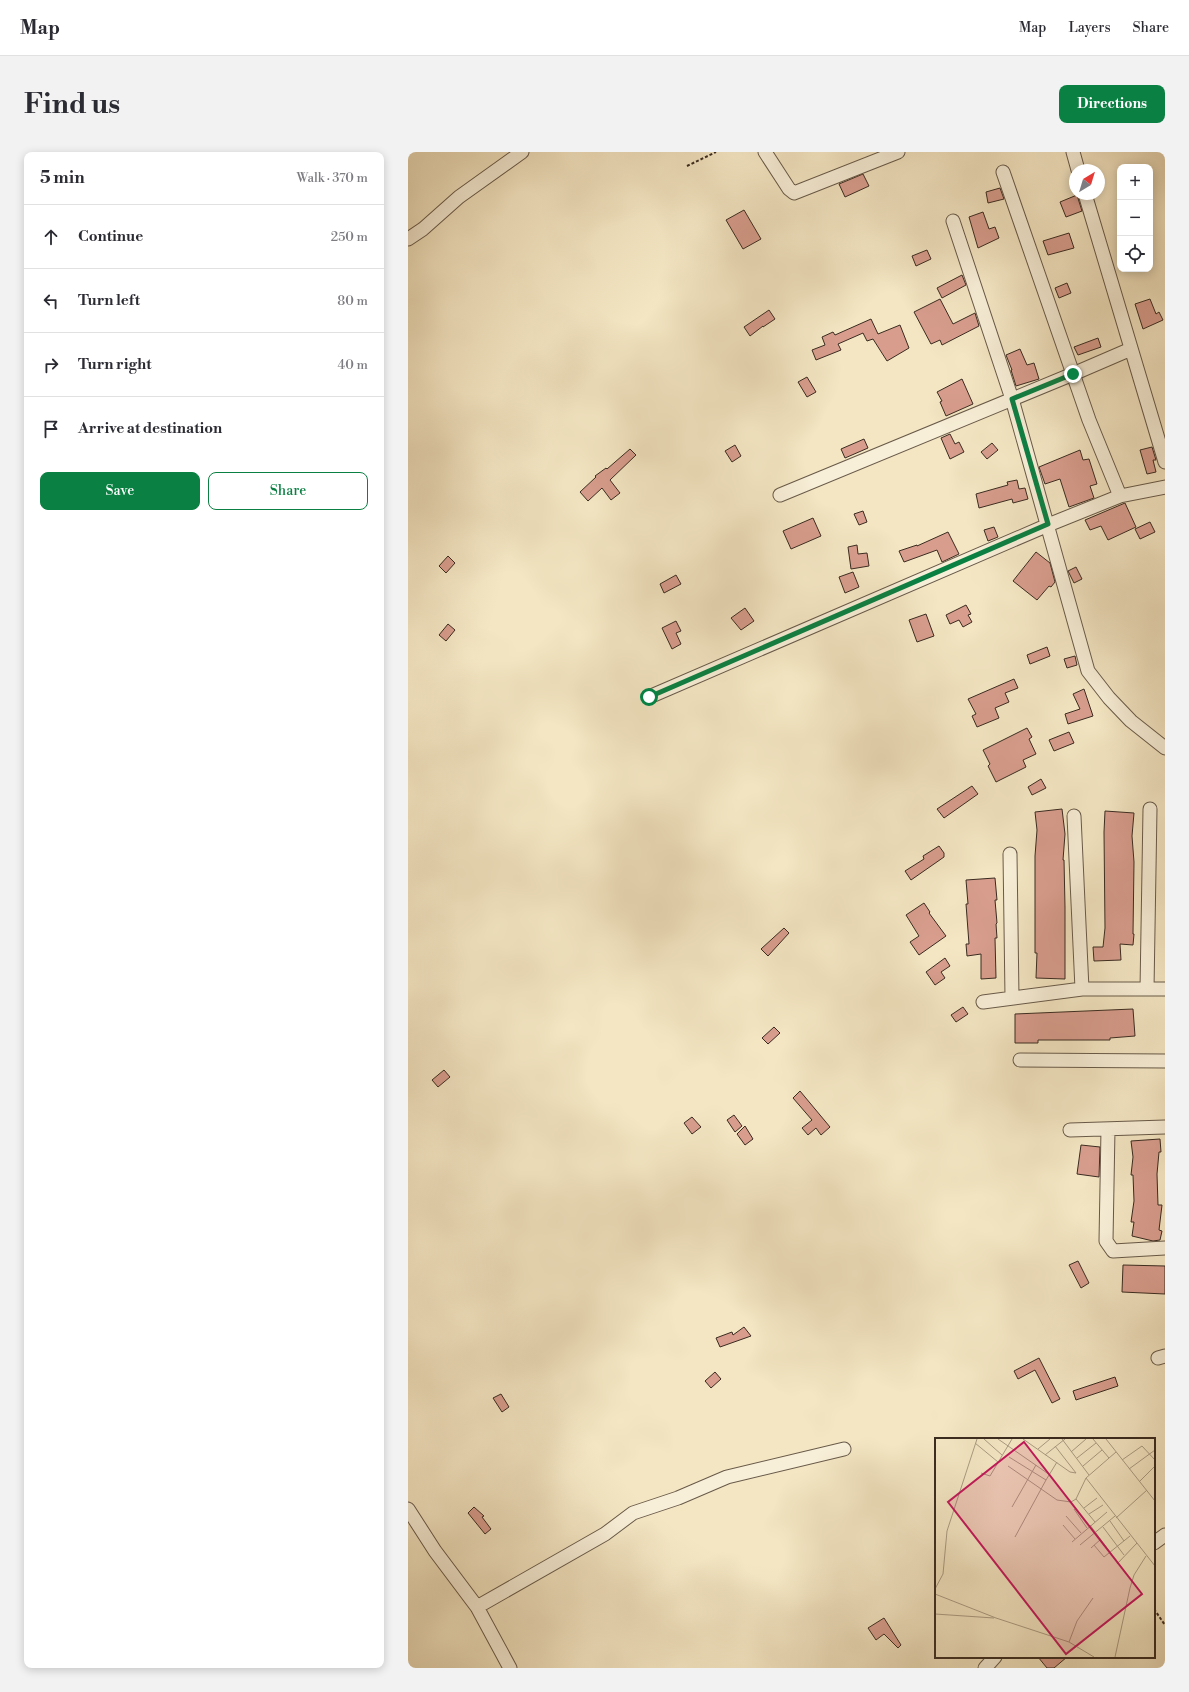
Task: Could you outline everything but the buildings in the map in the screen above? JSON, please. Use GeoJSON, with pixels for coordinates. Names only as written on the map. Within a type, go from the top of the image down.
{"type":"FeatureCollection","features":[{"type":"Feature","properties":{"kind":"street"},"geometry":{"type":"LineString","coordinates":[[408,239],[423,229],[459,197],[522,152]]}},
{"type":"Feature","properties":{"kind":"street"},"geometry":{"type":"LineString","coordinates":[[765,152],[789,189],[794,193],[898,152]]}},
{"type":"Feature","properties":{"kind":"street"},"geometry":{"type":"LineString","coordinates":[[1073,152],[1076,164]]}},
{"type":"Feature","properties":{"kind":"street"},"geometry":{"type":"LineString","coordinates":[[1003,172],[1089,420],[1120,496]]}},
{"type":"Feature","properties":{"kind":"street"},"geometry":{"type":"LineString","coordinates":[[1087,200],[1165,462]]}},
{"type":"Feature","properties":{"kind":"street"},"geometry":{"type":"LineString","coordinates":[[953,221],[1012,399],[1088,671],[1109,698],[1131,721],[1165,748]]}},
{"type":"Feature","properties":{"kind":"street"},"geometry":{"type":"LineString","coordinates":[[780,495],[1131,349]]}},
{"type":"Feature","properties":{"kind":"street"},"geometry":{"type":"LineString","coordinates":[[649,697],[1048,524],[1120,496],[1165,487]]}},
{"type":"Feature","properties":{"kind":"street"},"geometry":{"type":"LineString","coordinates":[[1147,989],[1150,809]]}},
{"type":"Feature","properties":{"kind":"street"},"geometry":{"type":"LineString","coordinates":[[1074,816],[1082,989]]}},
{"type":"Feature","properties":{"kind":"street"},"geometry":{"type":"LineString","coordinates":[[1010,854],[1012,998]]}},
{"type":"Feature","properties":{"kind":"street"},"geometry":{"type":"LineString","coordinates":[[983,1002],[1082,989],[1165,989]]}},
{"type":"Feature","properties":{"kind":"street"},"geometry":{"type":"LineString","coordinates":[[1020,1060],[1165,1060]]}},
{"type":"Feature","properties":{"kind":"street"},"geometry":{"type":"LineString","coordinates":[[1070,1130],[1165,1127]]}},
{"type":"Feature","properties":{"kind":"street"},"geometry":{"type":"LineString","coordinates":[[1108,1129],[1106,1241],[1113,1251],[1165,1248]]}},
{"type":"Feature","properties":{"kind":"street"},"geometry":{"type":"LineString","coordinates":[[477,1607],[605,1534],[633,1513],[678,1498],[727,1477],[844,1449]]}},
{"type":"Feature","properties":{"kind":"street"},"geometry":{"type":"LineString","coordinates":[[408,1509],[435,1551],[477,1607],[510,1668]]}},
{"type":"Feature","properties":{"kind":"street"},"geometry":{"type":"LineString","coordinates":[[1155,1542],[1165,1535]]}},
{"type":"Feature","properties":{"kind":"street"},"geometry":{"type":"LineString","coordinates":[[985,1668],[994,1658]]}},
{"type":"Feature","properties":{"kind":"path"},"geometry":{"type":"LineString","coordinates":[[688,166],[716,152]]}},
{"type":"Feature","properties":{"kind":"path"},"geometry":{"type":"LineString","coordinates":[[1155,1610],[1165,1625]]}},
{"type":"Feature","properties":{"kind":"route"},"geometry":{"type":"LineString","coordinates":[[649,697],[1048,524],[1012,399],[1073,374]]}}]}
